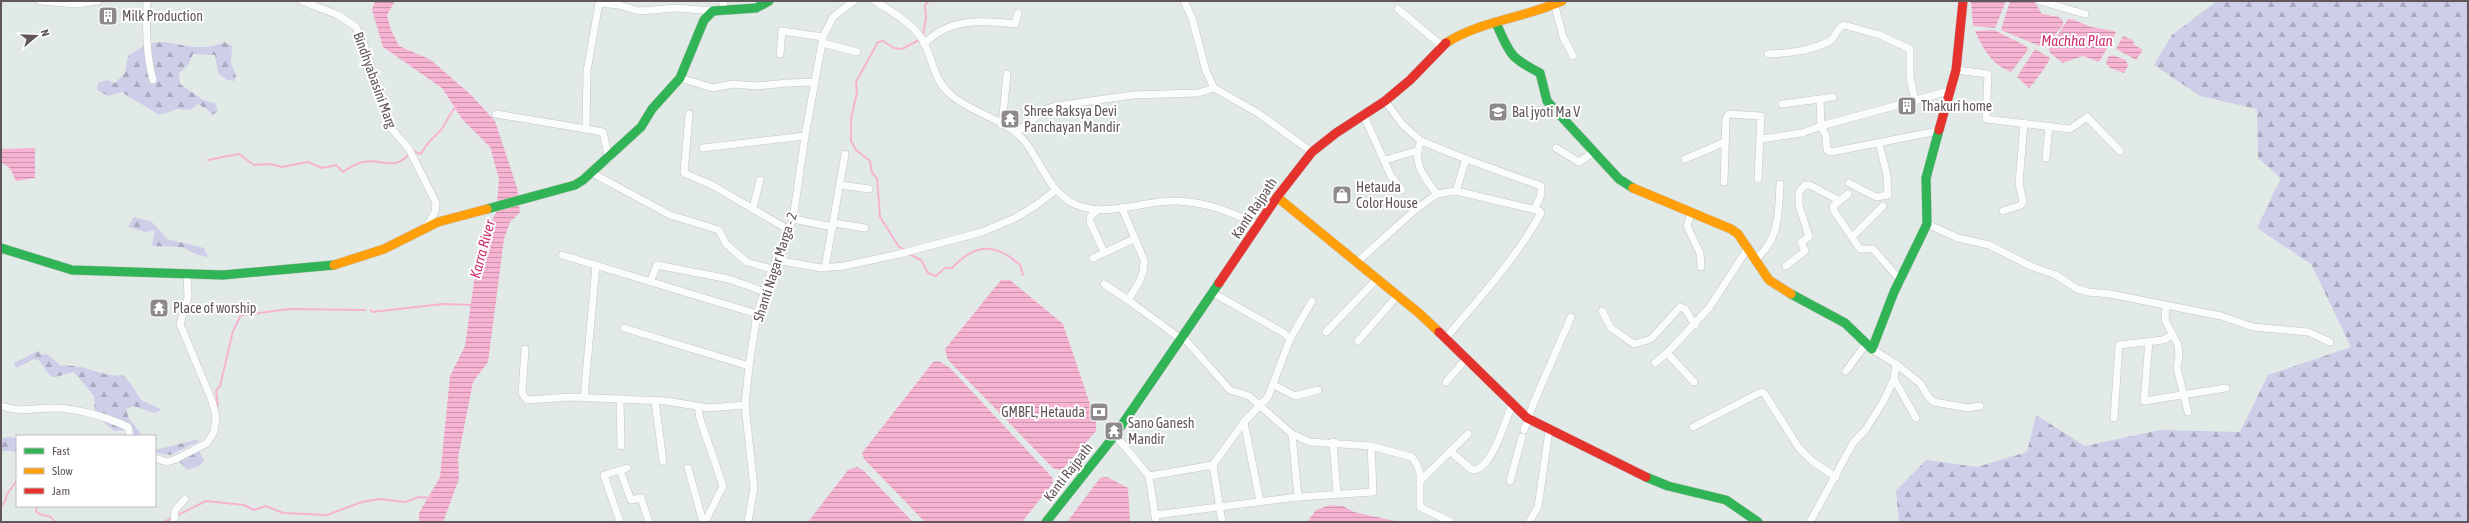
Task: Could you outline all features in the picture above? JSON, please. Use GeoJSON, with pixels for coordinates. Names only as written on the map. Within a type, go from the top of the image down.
{"type":"FeatureCollection","features":[{"type":"Feature","properties":{"kind":"main road"},"geometry":{"type":"LineString","coordinates":[[1,248],[72,270],[223,275],[332,266],[384,249],[438,222],[576,185],[608,159],[641,127],[652,109],[680,78],[704,20],[713,11],[756,8],[769,1]]}},
{"type":"Feature","properties":{"kind":"main road"},"geometry":{"type":"LineString","coordinates":[[1496,23],[1510,53],[1517,61],[1540,73],[1548,101],[1572,130],[1619,179],[1628,186],[1731,229],[1738,234],[1755,260],[1776,286],[1845,323],[1869,346],[1927,224],[1926,178],[1956,70],[1962,24],[1962,1]]}},
{"type":"Feature","properties":{"kind":"main road","name":"Kanti Rajpath"},"geometry":{"type":"LineString","coordinates":[[1046,522],[1115,435],[1277,198],[1312,152],[1336,133],[1385,101],[1410,80],[1442,46],[1460,34],[1559,3]]}},
{"type":"Feature","properties":{"kind":"main road"},"geometry":{"type":"LineString","coordinates":[[1277,198],[1446,338],[1512,405],[1527,418],[1549,431],[1628,470],[1668,486],[1726,500],[1740,508],[1758,522]]}},
{"type":"Feature","properties":{"kind":"street"},"geometry":{"type":"LineString","coordinates":[[40,1],[76,4],[98,1]]}},
{"type":"Feature","properties":{"kind":"street"},"geometry":{"type":"LineString","coordinates":[[147,1],[146,42],[148,63],[154,80]]}},
{"type":"Feature","properties":{"kind":"street","name":"Bindhyabasini Marg"},"geometry":{"type":"LineString","coordinates":[[302,1],[338,15],[356,27],[364,44],[390,127],[409,148],[436,203],[435,212],[426,227]]}},
{"type":"Feature","properties":{"kind":"street"},"geometry":{"type":"LineString","coordinates":[[688,1],[690,9]]}},
{"type":"Feature","properties":{"kind":"street"},"geometry":{"type":"LineString","coordinates":[[722,1],[726,11]]}},
{"type":"Feature","properties":{"kind":"street","name":"Shanti Nagar Marga - 2"},"geometry":{"type":"LineString","coordinates":[[748,522],[754,488],[745,405],[757,314],[772,269],[793,219],[805,136],[822,40],[833,18],[854,1]]}},
{"type":"Feature","properties":{"kind":"street"},"geometry":{"type":"LineString","coordinates":[[875,1],[907,23],[919,35],[939,82],[948,93],[958,101],[1016,133],[1026,143],[1056,190],[1070,201],[1098,209],[1122,208],[1160,202],[1199,203],[1217,206],[1259,226]]}},
{"type":"Feature","properties":{"kind":"street"},"geometry":{"type":"LineString","coordinates":[[1184,1],[1192,18],[1206,71],[1214,88],[1258,113],[1312,152]]}},
{"type":"Feature","properties":{"kind":"street"},"geometry":{"type":"LineString","coordinates":[[2040,1],[2085,14]]}},
{"type":"Feature","properties":{"kind":"street"},"geometry":{"type":"LineString","coordinates":[[586,129],[587,71],[598,3],[619,5],[639,11],[690,9],[713,11]]}},
{"type":"Feature","properties":{"kind":"street"},"geometry":{"type":"LineString","coordinates":[[1559,3],[1563,37],[1572,56]]}},
{"type":"Feature","properties":{"kind":"street"},"geometry":{"type":"LineString","coordinates":[[1398,9],[1427,31],[1442,46]]}},
{"type":"Feature","properties":{"kind":"street"},"geometry":{"type":"LineString","coordinates":[[924,44],[938,31],[946,27],[981,20],[1015,24],[1018,13]]}},
{"type":"Feature","properties":{"kind":"street"},"geometry":{"type":"LineString","coordinates":[[1768,54],[1799,53],[1832,40],[1840,27],[1844,25],[1880,35],[1910,49],[1910,77],[1915,101]]}},
{"type":"Feature","properties":{"kind":"street"},"geometry":{"type":"LineString","coordinates":[[780,54],[782,31],[822,40],[857,52]]}},
{"type":"Feature","properties":{"kind":"street"},"geometry":{"type":"LineString","coordinates":[[1956,70],[1988,74],[1986,119],[2070,128],[2087,116],[2120,151]]}},
{"type":"Feature","properties":{"kind":"street"},"geometry":{"type":"LineString","coordinates":[[1002,125],[1007,74]]}},
{"type":"Feature","properties":{"kind":"street"},"geometry":{"type":"LineString","coordinates":[[680,78],[713,88],[733,84],[756,86],[788,82],[815,82]]}},
{"type":"Feature","properties":{"kind":"street"},"geometry":{"type":"LineString","coordinates":[[1016,133],[1046,109],[1056,106],[1133,95],[1198,93],[1214,88]]}},
{"type":"Feature","properties":{"kind":"street"},"geometry":{"type":"LineString","coordinates":[[1761,139],[1802,133],[1807,129],[1949,91]]}},
{"type":"Feature","properties":{"kind":"street"},"geometry":{"type":"LineString","coordinates":[[1782,104],[1833,97]]}},
{"type":"Feature","properties":{"kind":"street"},"geometry":{"type":"LineString","coordinates":[[1820,99],[1821,126],[1829,152],[1938,131]]}},
{"type":"Feature","properties":{"kind":"street"},"geometry":{"type":"LineString","coordinates":[[1385,101],[1403,125],[1421,141],[1541,186],[1541,195],[1535,208]]}},
{"type":"Feature","properties":{"kind":"street"},"geometry":{"type":"LineString","coordinates":[[496,114],[603,132],[608,159]]}},
{"type":"Feature","properties":{"kind":"street"},"geometry":{"type":"LineString","coordinates":[[689,114],[684,173],[712,185],[789,230]]}},
{"type":"Feature","properties":{"kind":"street"},"geometry":{"type":"LineString","coordinates":[[1724,182],[1726,118],[1729,114],[1762,116],[1758,179]]}},
{"type":"Feature","properties":{"kind":"street"},"geometry":{"type":"LineString","coordinates":[[1364,116],[1392,176],[1402,190]]}},
{"type":"Feature","properties":{"kind":"street"},"geometry":{"type":"LineString","coordinates":[[2003,211],[2021,205],[2023,202],[2019,183],[2024,123]]}},
{"type":"Feature","properties":{"kind":"street"},"geometry":{"type":"LineString","coordinates":[[2046,158],[2049,126]]}},
{"type":"Feature","properties":{"kind":"street"},"geometry":{"type":"LineString","coordinates":[[703,148],[805,136]]}},
{"type":"Feature","properties":{"kind":"street"},"geometry":{"type":"LineString","coordinates":[[1421,141],[1416,151],[1417,160],[1424,177],[1437,194]]}},
{"type":"Feature","properties":{"kind":"street"},"geometry":{"type":"LineString","coordinates":[[1685,159],[1725,142]]}},
{"type":"Feature","properties":{"kind":"street"},"geometry":{"type":"LineString","coordinates":[[1849,183],[1876,198],[1888,195],[1887,175],[1879,143]]}},
{"type":"Feature","properties":{"kind":"street"},"geometry":{"type":"LineString","coordinates":[[1556,148],[1579,162],[1594,152]]}},
{"type":"Feature","properties":{"kind":"street"},"geometry":{"type":"LineString","coordinates":[[1384,160],[1416,151]]}},
{"type":"Feature","properties":{"kind":"street"},"geometry":{"type":"LineString","coordinates":[[825,268],[834,225],[845,154]]}},
{"type":"Feature","properties":{"kind":"street"},"geometry":{"type":"LineString","coordinates":[[1456,191],[1466,159]]}},
{"type":"Feature","properties":{"kind":"street"},"geometry":{"type":"LineString","coordinates":[[592,173],[670,215],[719,230],[726,244],[748,262],[772,269]]}},
{"type":"Feature","properties":{"kind":"street"},"geometry":{"type":"LineString","coordinates":[[753,208],[760,180]]}},
{"type":"Feature","properties":{"kind":"street"},"geometry":{"type":"LineString","coordinates":[[840,184],[869,189]]}},
{"type":"Feature","properties":{"kind":"street"},"geometry":{"type":"LineString","coordinates":[[1755,260],[1768,248],[1773,239],[1778,216],[1780,184]]}},
{"type":"Feature","properties":{"kind":"street"},"geometry":{"type":"LineString","coordinates":[[1786,266],[1805,251],[1801,242],[1808,237],[1800,206],[1799,192],[1805,186],[1810,185],[1840,201]]}},
{"type":"Feature","properties":{"kind":"street"},"geometry":{"type":"LineString","coordinates":[[776,260],[825,268],[900,254],[982,232],[1015,218],[1035,206],[1056,190]]}},
{"type":"Feature","properties":{"kind":"street"},"geometry":{"type":"LineString","coordinates":[[1356,263],[1415,210],[1437,194],[1456,191],[1535,208],[1541,213],[1529,232],[1446,338]]}},
{"type":"Feature","properties":{"kind":"street"},"geometry":{"type":"LineString","coordinates":[[1848,194],[1833,206],[1834,211],[1860,249],[1870,248],[1879,253],[1900,281]]}},
{"type":"Feature","properties":{"kind":"street"},"geometry":{"type":"LineString","coordinates":[[1852,237],[1883,206]]}},
{"type":"Feature","properties":{"kind":"street"},"geometry":{"type":"LineString","coordinates":[[1122,208],[1144,260],[1143,274],[1128,300]]}},
{"type":"Feature","properties":{"kind":"street"},"geometry":{"type":"LineString","coordinates":[[1098,209],[1090,217],[1090,222],[1104,252]]}},
{"type":"Feature","properties":{"kind":"street"},"geometry":{"type":"LineString","coordinates":[[1691,213],[1687,226],[1700,253],[1701,267]]}},
{"type":"Feature","properties":{"kind":"street"},"geometry":{"type":"LineString","coordinates":[[793,219],[865,228]]}},
{"type":"Feature","properties":{"kind":"street"},"geometry":{"type":"LineString","coordinates":[[1927,224],[1958,238],[1989,245],[2033,267],[2056,274],[2077,289],[2220,316],[2253,327],[2308,332],[2330,342]]}},
{"type":"Feature","properties":{"kind":"street"},"geometry":{"type":"LineString","coordinates":[[1093,258],[1134,239]]}},
{"type":"Feature","properties":{"kind":"street"},"geometry":{"type":"LineString","coordinates":[[1655,363],[1695,325],[1713,302],[1748,248]]}},
{"type":"Feature","properties":{"kind":"street"},"geometry":{"type":"LineString","coordinates":[[562,255],[596,264],[757,314]]}},
{"type":"Feature","properties":{"kind":"street"},"geometry":{"type":"LineString","coordinates":[[584,398],[596,264]]}},
{"type":"Feature","properties":{"kind":"street"},"geometry":{"type":"LineString","coordinates":[[650,282],[657,265],[729,279],[765,292]]}},
{"type":"Feature","properties":{"kind":"street"},"geometry":{"type":"LineString","coordinates":[[156,458],[167,462],[176,460],[207,443],[214,432],[216,417],[212,402],[180,324],[188,297],[188,274]]}},
{"type":"Feature","properties":{"kind":"street"},"geometry":{"type":"LineString","coordinates":[[1326,332],[1376,280]]}},
{"type":"Feature","properties":{"kind":"street"},"geometry":{"type":"LineString","coordinates":[[1104,284],[1182,338],[1230,390],[1249,396],[1261,405],[1292,434],[1310,442],[1333,442],[1351,446],[1371,446],[1412,457],[1416,463],[1421,480],[1419,499],[1420,507],[1452,522]]}},
{"type":"Feature","properties":{"kind":"street"},"geometry":{"type":"LineString","coordinates":[[1213,293],[1284,333],[1290,339]]}},
{"type":"Feature","properties":{"kind":"street"},"geometry":{"type":"LineString","coordinates":[[1358,341],[1397,296]]}},
{"type":"Feature","properties":{"kind":"street"},"geometry":{"type":"LineString","coordinates":[[1149,476],[1213,465],[1244,422],[1261,405],[1274,386],[1290,339],[1312,301]]}},
{"type":"Feature","properties":{"kind":"street"},"geometry":{"type":"LineString","coordinates":[[1602,311],[1611,328],[1634,344],[1651,339],[1680,307],[1685,309],[1695,325]]}},
{"type":"Feature","properties":{"kind":"street"},"geometry":{"type":"LineString","coordinates":[[2166,307],[2164,320],[2178,346],[2179,354],[2177,368],[2188,412]]}},
{"type":"Feature","properties":{"kind":"street"},"geometry":{"type":"LineString","coordinates":[[1510,481],[1527,418],[1571,317]]}},
{"type":"Feature","properties":{"kind":"street"},"geometry":{"type":"LineString","coordinates":[[624,328],[749,366]]}},
{"type":"Feature","properties":{"kind":"street"},"geometry":{"type":"LineString","coordinates":[[2114,418],[2119,345],[2163,340],[2173,335]]}},
{"type":"Feature","properties":{"kind":"street"},"geometry":{"type":"LineString","coordinates":[[2149,341],[2144,401],[2226,388]]}},
{"type":"Feature","properties":{"kind":"street"},"geometry":{"type":"LineString","coordinates":[[1846,370],[1869,346],[1896,364],[1920,383],[1929,398],[1934,402],[1968,408],[1980,406]]}},
{"type":"Feature","properties":{"kind":"street"},"geometry":{"type":"LineString","coordinates":[[525,349],[523,397],[527,400],[584,398],[655,401],[698,406],[745,405]]}},
{"type":"Feature","properties":{"kind":"street"},"geometry":{"type":"LineString","coordinates":[[1667,353],[1694,382]]}},
{"type":"Feature","properties":{"kind":"street"},"geometry":{"type":"LineString","coordinates":[[1446,382],[1466,359]]}},
{"type":"Feature","properties":{"kind":"street"},"geometry":{"type":"LineString","coordinates":[[1810,522],[1854,443],[1866,429],[1894,380],[1896,364]]}},
{"type":"Feature","properties":{"kind":"street"},"geometry":{"type":"LineString","coordinates":[[1894,380],[1916,418]]}},
{"type":"Feature","properties":{"kind":"street"},"geometry":{"type":"LineString","coordinates":[[1274,386],[1295,396],[1318,390]]}},
{"type":"Feature","properties":{"kind":"street"},"geometry":{"type":"LineString","coordinates":[[1693,427],[1761,392],[1764,393],[1799,448],[1812,461],[1836,477]]}},
{"type":"Feature","properties":{"kind":"street"},"geometry":{"type":"LineString","coordinates":[[620,399],[621,446]]}},
{"type":"Feature","properties":{"kind":"street"},"geometry":{"type":"LineString","coordinates":[[655,401],[663,461]]}},
{"type":"Feature","properties":{"kind":"street"},"geometry":{"type":"LineString","coordinates":[[1451,452],[1472,470],[1482,468],[1489,460],[1512,405]]}},
{"type":"Feature","properties":{"kind":"street"},"geometry":{"type":"LineString","coordinates":[[1,406],[19,411],[53,408],[74,411],[128,427],[130,435]]}},
{"type":"Feature","properties":{"kind":"street"},"geometry":{"type":"LineString","coordinates":[[698,406],[700,419],[723,486],[704,522]]}},
{"type":"Feature","properties":{"kind":"street"},"geometry":{"type":"LineString","coordinates":[[1244,422],[1260,501]]}},
{"type":"Feature","properties":{"kind":"street"},"geometry":{"type":"LineString","coordinates":[[1529,522],[1538,507],[1549,431]]}},
{"type":"Feature","properties":{"kind":"street"},"geometry":{"type":"LineString","coordinates":[[1292,434],[1298,497]]}},
{"type":"Feature","properties":{"kind":"street"},"geometry":{"type":"LineString","coordinates":[[1421,480],[1468,434]]}},
{"type":"Feature","properties":{"kind":"street"},"geometry":{"type":"LineString","coordinates":[[1115,435],[1149,476],[1155,519],[1220,505],[1337,493],[1374,492],[1371,446]]}},
{"type":"Feature","properties":{"kind":"street"},"geometry":{"type":"LineString","coordinates":[[1333,442],[1337,493]]}},
{"type":"Feature","properties":{"kind":"street"},"geometry":{"type":"LineString","coordinates":[[1213,465],[1222,522]]}},
{"type":"Feature","properties":{"kind":"street"},"geometry":{"type":"LineString","coordinates":[[688,468],[704,522]]}},
{"type":"Feature","properties":{"kind":"street"},"geometry":{"type":"LineString","coordinates":[[620,522],[604,475],[624,469],[631,500],[641,498],[648,522]]}},
{"type":"Feature","properties":{"kind":"street"},"geometry":{"type":"LineString","coordinates":[[174,522],[176,510],[185,499]]}},
{"type":"Feature","properties":{"kind":"green space"},"geometry":{"type":"Polygon","coordinates":[[[2217,1],[2468,1],[2468,522],[1899,522],[1896,491],[1926,460],[1977,467],[2027,452],[2036,415],[2085,446],[2160,430],[2240,432],[2268,375],[2351,347],[2311,264],[2257,228],[2281,178],[2258,158],[2257,109],[2200,96],[2154,65],[2172,35],[2217,1]]]}},
{"type":"Feature","properties":{"kind":"green space"},"geometry":{"type":"Polygon","coordinates":[[[164,42],[194,47],[209,47],[224,42],[232,46],[231,63],[236,76],[234,81],[227,80],[218,73],[215,55],[193,54],[188,65],[179,73],[180,84],[203,100],[215,103],[218,112],[212,115],[208,110],[198,104],[190,110],[177,109],[160,115],[121,92],[108,96],[97,90],[98,83],[107,80],[115,83],[125,73],[128,56],[148,43],[164,42]]]}},
{"type":"Feature","properties":{"kind":"green space"},"geometry":{"type":"Polygon","coordinates":[[[134,217],[152,222],[167,239],[204,248],[208,257],[198,255],[182,247],[152,246],[155,230],[146,232],[128,227],[134,217]]]}},
{"type":"Feature","properties":{"kind":"green space"},"geometry":{"type":"Polygon","coordinates":[[[38,351],[42,355],[47,354],[61,366],[78,367],[107,374],[123,375],[131,384],[141,400],[162,410],[154,413],[133,406],[126,409],[129,419],[142,435],[132,435],[127,430],[114,431],[95,415],[94,396],[74,372],[53,377],[48,373],[40,361],[34,359],[16,368],[14,363],[38,351]]]}},
{"type":"Feature","properties":{"kind":"green space"},"geometry":{"type":"Polygon","coordinates":[[[11,437],[16,439],[16,453],[1,451],[1,438],[11,437]]]}},
{"type":"Feature","properties":{"kind":"green space"},"geometry":{"type":"Polygon","coordinates":[[[199,439],[198,442],[170,455],[156,453],[156,450],[199,439]]]}},
{"type":"Feature","properties":{"kind":"green space"},"geometry":{"type":"Polygon","coordinates":[[[199,450],[204,461],[199,466],[187,470],[179,461],[199,450]]]}},
{"type":"Feature","properties":{"kind":"water","name":"Karra River"},"geometry":{"type":"Polygon","coordinates":[[[375,1],[395,1],[387,15],[391,30],[399,46],[431,60],[471,95],[495,121],[517,188],[520,212],[510,222],[504,239],[488,362],[473,382],[458,458],[459,479],[443,522],[419,522],[419,513],[440,477],[450,376],[465,346],[476,268],[483,236],[496,213],[499,179],[490,147],[462,119],[442,88],[383,47],[372,10],[375,1]]]}},
{"type":"Feature","properties":{"kind":"water"},"geometry":{"type":"Polygon","coordinates":[[[1971,1],[2006,1],[1995,28],[1973,26],[1971,1]]]}},
{"type":"Feature","properties":{"kind":"water","name":"Machha Plan"},"geometry":{"type":"Polygon","coordinates":[[[2010,1],[2034,1],[2042,14],[2059,17],[2063,21],[2063,25],[2046,46],[2042,47],[2001,30],[2010,1]]]}},
{"type":"Feature","properties":{"kind":"water","name":"Machha Plan"},"geometry":{"type":"Polygon","coordinates":[[[2068,19],[2072,19],[2091,27],[2114,31],[2116,33],[2099,62],[2083,56],[2063,63],[2050,53],[2049,49],[2068,19]]]}},
{"type":"Feature","properties":{"kind":"water","name":"Machha Plan"},"geometry":{"type":"Polygon","coordinates":[[[1994,30],[2026,46],[2028,50],[2011,72],[1993,61],[1981,44],[1975,31],[1994,30]]]}},
{"type":"Feature","properties":{"kind":"water"},"geometry":{"type":"Polygon","coordinates":[[[2123,36],[2133,40],[2134,45],[2143,50],[2136,60],[2116,49],[2123,36]]]}},
{"type":"Feature","properties":{"kind":"water","name":"Machha Plan"},"geometry":{"type":"Polygon","coordinates":[[[2035,49],[2050,58],[2034,83],[2029,88],[2017,77],[2035,49]]]}},
{"type":"Feature","properties":{"kind":"water"},"geometry":{"type":"Polygon","coordinates":[[[2112,55],[2126,60],[2128,66],[2124,73],[2110,68],[2106,64],[2108,57],[2112,55]]]}},
{"type":"Feature","properties":{"kind":"water"},"geometry":{"type":"Polygon","coordinates":[[[35,148],[35,178],[16,181],[10,168],[1,162],[1,149],[35,148]]]}},
{"type":"Feature","properties":{"kind":"water"},"geometry":{"type":"Polygon","coordinates":[[[1001,280],[1010,280],[1063,324],[1096,422],[1096,431],[1062,470],[1054,469],[948,360],[945,349],[1001,280]]]}},
{"type":"Feature","properties":{"kind":"water"},"geometry":{"type":"Polygon","coordinates":[[[939,361],[950,368],[1052,477],[1053,483],[1022,522],[925,522],[864,459],[862,453],[933,362],[939,361]]]}},
{"type":"Feature","properties":{"kind":"water"},"geometry":{"type":"Polygon","coordinates":[[[857,467],[863,470],[913,522],[808,522],[848,470],[857,467]]]}},
{"type":"Feature","properties":{"kind":"water"},"geometry":{"type":"Polygon","coordinates":[[[1107,477],[1128,488],[1130,522],[1067,522],[1100,478],[1107,477]]]}},
{"type":"Feature","properties":{"kind":"water"},"geometry":{"type":"Polygon","coordinates":[[[1330,505],[1343,506],[1354,512],[1400,522],[1307,522],[1316,510],[1330,505]]]}},
{"type":"Feature","properties":{"kind":"waterway"},"geometry":{"type":"LineString","coordinates":[[923,35],[926,18],[925,5],[929,1]]}},
{"type":"Feature","properties":{"kind":"waterway"},"geometry":{"type":"LineString","coordinates":[[905,250],[899,247],[880,217],[877,178],[872,173],[870,161],[856,150],[851,141],[851,119],[857,92],[856,82],[878,42],[883,41],[894,48],[902,49],[919,40]]}},
{"type":"Feature","properties":{"kind":"waterway"},"geometry":{"type":"LineString","coordinates":[[413,151],[421,154],[427,144],[441,130],[457,106]]}},
{"type":"Feature","properties":{"kind":"waterway"},"geometry":{"type":"LineString","coordinates":[[208,160],[239,154],[254,165],[270,164],[282,167],[308,162],[322,168],[336,165],[343,172],[363,162],[398,162],[409,154]]}},
{"type":"Feature","properties":{"kind":"waterway"},"geometry":{"type":"LineString","coordinates":[[909,254],[921,260],[928,273],[936,276],[945,268],[952,268],[968,254],[984,249],[992,249],[1001,252],[1019,264],[1023,275]]}},
{"type":"Feature","properties":{"kind":"waterway"},"geometry":{"type":"LineString","coordinates":[[371,310],[372,312],[443,304],[472,305]]}},
{"type":"Feature","properties":{"kind":"waterway"},"geometry":{"type":"LineString","coordinates":[[218,406],[216,391],[220,386],[233,331],[241,315],[290,309],[365,310]]}},
{"type":"Feature","properties":{"kind":"waterway"},"geometry":{"type":"LineString","coordinates":[[1,507],[6,499],[6,496],[16,481]]}},
{"type":"Feature","properties":{"kind":"waterway"},"geometry":{"type":"LineString","coordinates":[[176,516],[206,501],[244,505],[254,510],[266,506],[283,513],[327,515],[362,502],[380,499],[405,502],[419,497],[431,498]]}},
{"type":"Feature","properties":{"kind":"waterway"},"geometry":{"type":"LineString","coordinates":[[37,507],[36,511],[39,514],[51,517],[55,522]]}},
{"type":"Feature","properties":{"kind":"waterway"},"geometry":{"type":"LineString","coordinates":[[164,522],[172,518]]}},
{"type":"Feature","properties":{"kind":"traffic: fast"},"geometry":{"type":"LineString","coordinates":[[487,209],[575,185],[583,180],[641,127],[652,109],[680,78],[704,20],[713,11],[756,8],[769,1]]}},
{"type":"Feature","properties":{"kind":"traffic: fast"},"geometry":{"type":"LineString","coordinates":[[1496,23],[1504,42],[1512,54],[1522,63],[1540,73],[1547,101],[1619,179],[1633,188]]}},
{"type":"Feature","properties":{"kind":"traffic: fast"},"geometry":{"type":"LineString","coordinates":[[1791,294],[1845,323],[1872,349],[1894,292],[1927,224],[1926,178],[1939,130]]}},
{"type":"Feature","properties":{"kind":"traffic: fast"},"geometry":{"type":"LineString","coordinates":[[1,248],[72,270],[223,275],[334,265]]}},
{"type":"Feature","properties":{"kind":"traffic: fast"},"geometry":{"type":"LineString","coordinates":[[1046,522],[1115,435],[1219,283]]}},
{"type":"Feature","properties":{"kind":"traffic: fast"},"geometry":{"type":"LineString","coordinates":[[1646,477],[1668,486],[1726,500],[1758,522]]}},
{"type":"Feature","properties":{"kind":"traffic: slow"},"geometry":{"type":"LineString","coordinates":[[1446,43],[1473,30],[1533,12],[1562,1]]}},
{"type":"Feature","properties":{"kind":"traffic: slow"},"geometry":{"type":"LineString","coordinates":[[1633,188],[1731,229],[1738,234],[1769,280],[1791,294]]}},
{"type":"Feature","properties":{"kind":"traffic: slow"},"geometry":{"type":"LineString","coordinates":[[1277,197],[1420,314],[1439,332]]}},
{"type":"Feature","properties":{"kind":"traffic: slow"},"geometry":{"type":"LineString","coordinates":[[334,265],[384,249],[438,222],[487,209]]}},
{"type":"Feature","properties":{"kind":"traffic: jam"},"geometry":{"type":"LineString","coordinates":[[1939,130],[1956,70],[1963,1]]}},
{"type":"Feature","properties":{"kind":"traffic: jam"},"geometry":{"type":"LineString","coordinates":[[1219,283],[1277,197],[1312,152],[1336,133],[1385,101],[1410,80],[1446,43]]}},
{"type":"Feature","properties":{"kind":"traffic: jam"},"geometry":{"type":"LineString","coordinates":[[1439,332],[1527,418],[1646,477]]}},
{"type":"Feature","properties":{"kind":"place","name":"Milk Production"},"geometry":{"type":"Point","coordinates":[108,16]}},
{"type":"Feature","properties":{"kind":"place","name":"Thakuri home"},"geometry":{"type":"Point","coordinates":[1907,106]}},
{"type":"Feature","properties":{"kind":"place","name":"Bal jyoti Ma V"},"geometry":{"type":"Point","coordinates":[1498,112]}},
{"type":"Feature","properties":{"kind":"place","name":"Shree Raksya Devi Panchayan Mandir"},"geometry":{"type":"Point","coordinates":[1010,119]}},
{"type":"Feature","properties":{"kind":"place","name":"Hetauda Color House"},"geometry":{"type":"Point","coordinates":[1342,195]}},
{"type":"Feature","properties":{"kind":"place","name":"Place of worship"},"geometry":{"type":"Point","coordinates":[159,308]}},
{"type":"Feature","properties":{"kind":"place","name":"GMBFL, Hetauda"},"geometry":{"type":"Point","coordinates":[1099,412]}},
{"type":"Feature","properties":{"kind":"place","name":"Sano Ganesh Mandir"},"geometry":{"type":"Point","coordinates":[1114,431]}}]}
